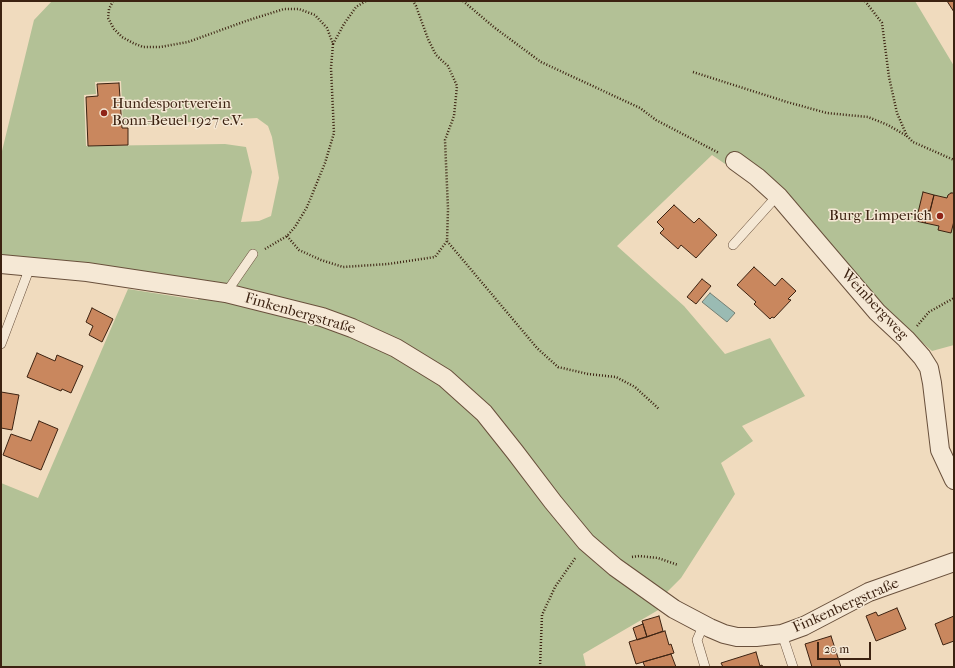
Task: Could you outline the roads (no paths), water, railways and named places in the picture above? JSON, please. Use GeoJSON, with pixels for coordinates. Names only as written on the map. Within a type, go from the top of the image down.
{"type":"FeatureCollection","features":[{"type":"Feature","properties":{"kind":"street","name":"Weinbergweg"},"geometry":{"type":"LineString","coordinates":[[735,161],[757,177],[777,196],[806,227],[877,312],[906,339],[922,357],[929,368],[940,450],[954,480]]}},
{"type":"Feature","properties":{"kind":"street","name":"Finkenbergstraße"},"geometry":{"type":"LineString","coordinates":[[1,264],[87,272],[226,293],[322,317],[352,328],[396,348],[445,378],[484,413],[586,542],[615,567],[668,605],[724,634],[737,637],[756,638],[782,634],[804,626],[869,592],[954,562]]}},
{"type":"Feature","properties":{"kind":"lane"},"geometry":{"type":"LineString","coordinates":[[733,245],[777,196]]}},
{"type":"Feature","properties":{"kind":"lane"},"geometry":{"type":"LineString","coordinates":[[226,293],[253,254]]}},
{"type":"Feature","properties":{"kind":"lane"},"geometry":{"type":"LineString","coordinates":[[1,344],[30,267]]}},
{"type":"Feature","properties":{"kind":"lane"},"geometry":{"type":"LineString","coordinates":[[704,624],[697,640],[705,667]]}},
{"type":"Feature","properties":{"kind":"lane","name":"Finkenbergstraße"},"geometry":{"type":"LineString","coordinates":[[782,634],[793,667]]}},
{"type":"Feature","properties":{"kind":"water"},"geometry":{"type":"Polygon","coordinates":[[[710,293],[735,313],[727,322],[702,302],[710,293]]]}},
{"type":"Feature","properties":{"kind":"place","name":"Hundesportverein Bonn-Beuel 1927 e.V."},"geometry":{"type":"Point","coordinates":[104,113]}},
{"type":"Feature","properties":{"kind":"place","name":"Burg Limperich"},"geometry":{"type":"Point","coordinates":[940,216]}}]}
